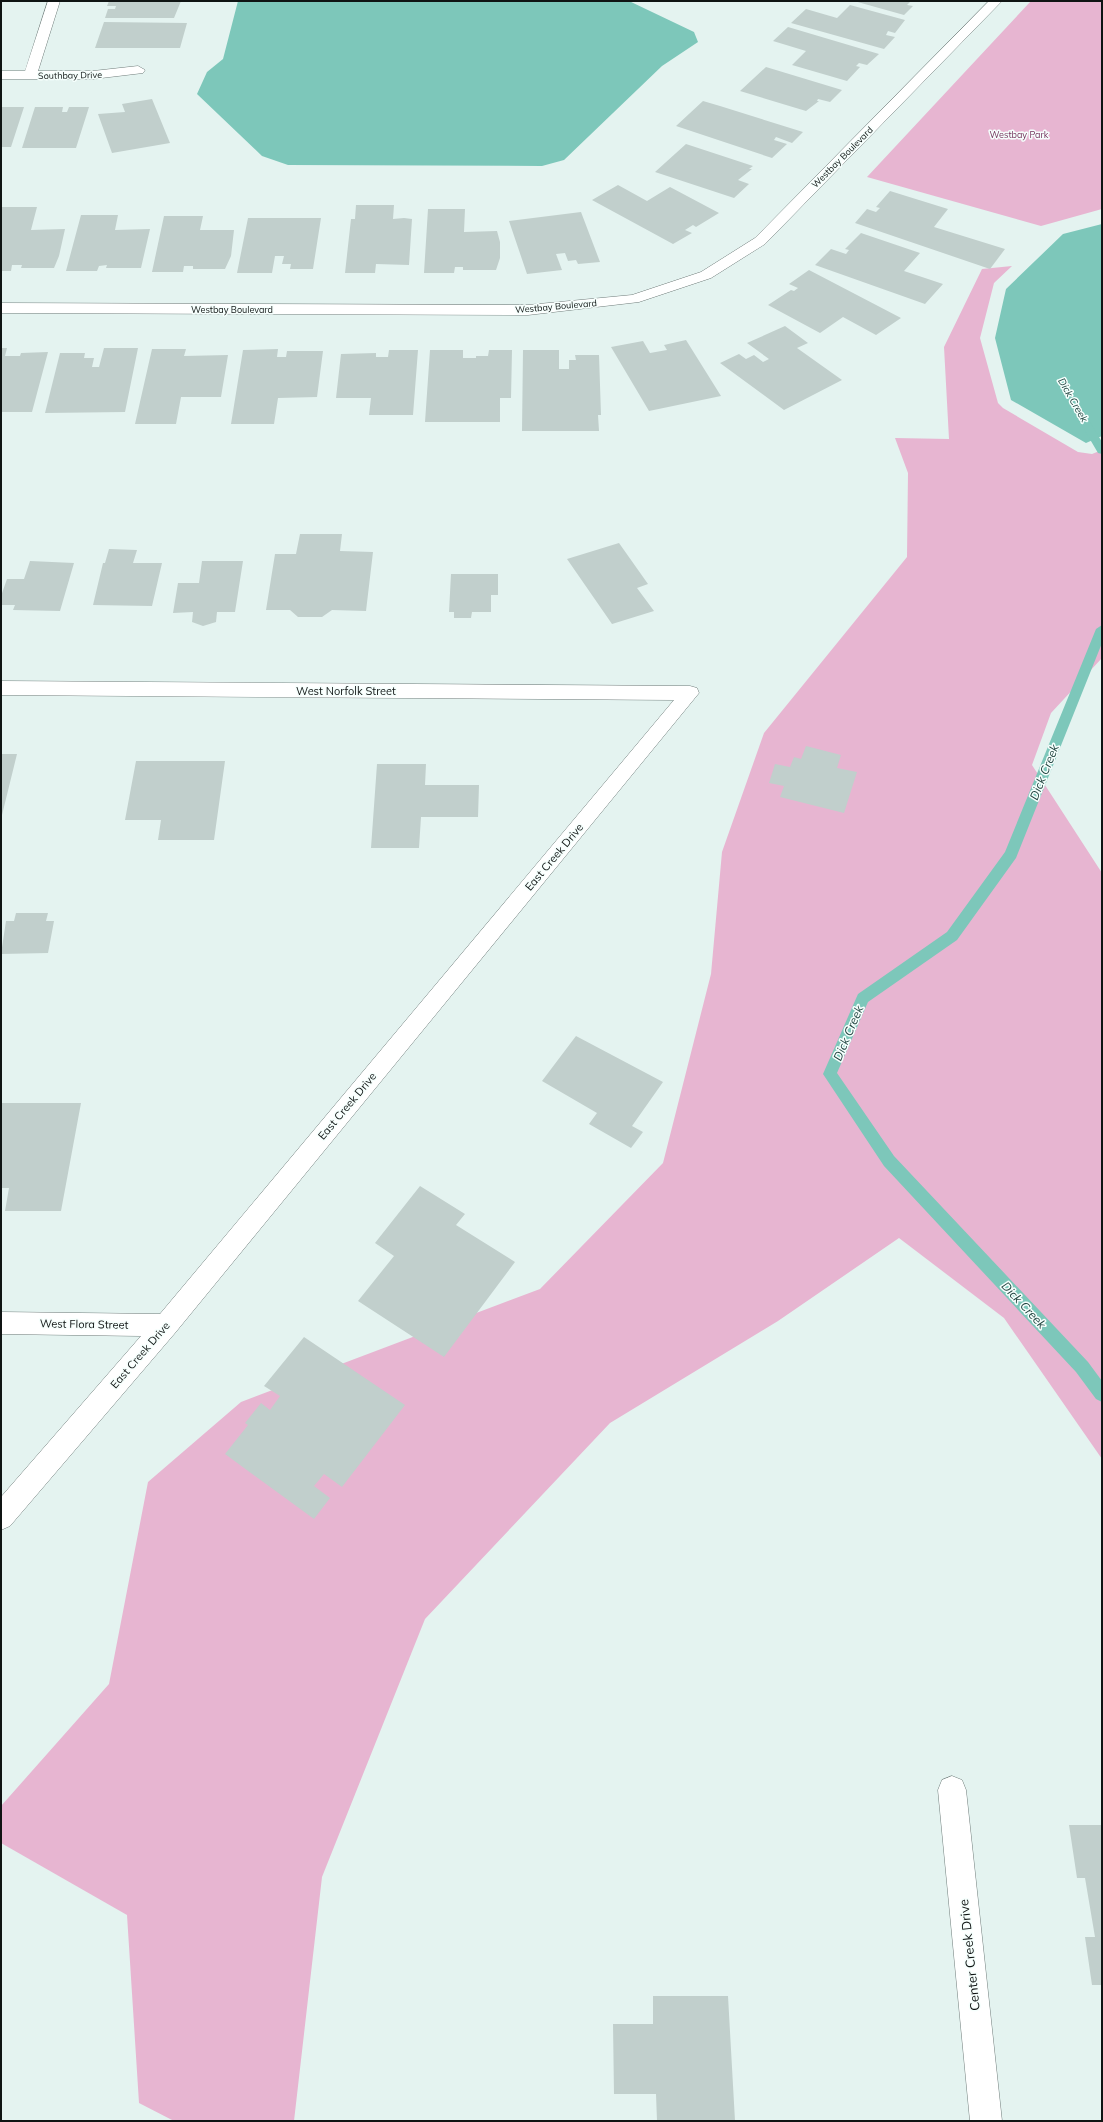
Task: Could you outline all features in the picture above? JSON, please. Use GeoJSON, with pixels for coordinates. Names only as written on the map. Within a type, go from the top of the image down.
{"type":"FeatureCollection","features":[{"type":"Feature","properties":{"kind":"street"},"geometry":{"type":"LineString","coordinates":[[30,76],[54,1]]}},
{"type":"Feature","properties":{"kind":"street","name":"Westbay Boulevard"},"geometry":{"type":"LineString","coordinates":[[1,308],[528,310],[634,299],[706,275],[760,241],[996,1]]}},
{"type":"Feature","properties":{"kind":"street","name":"Southbay Drive"},"geometry":{"type":"LineString","coordinates":[[1,75],[94,76],[138,70]]}},
{"type":"Feature","properties":{"kind":"street","name":"West Norfolk Street"},"geometry":{"type":"LineString","coordinates":[[1,688],[690,693]]}},
{"type":"Feature","properties":{"kind":"street","name":"East Creek Drive"},"geometry":{"type":"LineString","coordinates":[[1,1517],[166,1325],[690,693]]}},
{"type":"Feature","properties":{"kind":"street","name":"West Flora Street"},"geometry":{"type":"LineString","coordinates":[[1,1323],[166,1325]]}},
{"type":"Feature","properties":{"kind":"street","name":"Center Creek Drive"},"geometry":{"type":"LineString","coordinates":[[952,1790],[986,2121]]}},
{"type":"Feature","properties":{"kind":"green space","name":"Westbay Park"},"geometry":{"type":"Polygon","coordinates":[[[1031,1],[1102,1],[1102,209],[1041,226],[867,177],[1031,1]]]}},
{"type":"Feature","properties":{"kind":"green space"},"geometry":{"type":"Polygon","coordinates":[[[1012,266],[994,283],[980,338],[998,403],[1003,408],[1078,452],[1092,454],[1102,450],[1102,658],[1051,713],[1032,765],[1102,873],[1102,1459],[1004,1318],[899,1238],[778,1321],[610,1423],[425,1619],[322,1877],[294,2121],[174,2121],[139,2103],[127,1915],[1,1843],[1,1806],[109,1684],[148,1482],[241,1402],[540,1289],[663,1163],[711,974],[722,852],[764,733],[907,557],[908,473],[895,438],[949,439],[944,347],[982,269],[1012,266]]]}},
{"type":"Feature","properties":{"kind":"water"},"geometry":{"type":"Polygon","coordinates":[[[238,1],[629,1],[694,32],[698,42],[662,66],[564,160],[542,166],[288,165],[262,156],[197,94],[207,72],[223,59],[238,1]]]}},
{"type":"Feature","properties":{"kind":"water"},"geometry":{"type":"Polygon","coordinates":[[[1102,224],[1102,436],[1086,443],[1011,400],[995,338],[1006,289],[1063,234],[1102,224]]]}},
{"type":"Feature","properties":{"kind":"building"},"geometry":{"type":"Polygon","coordinates":[[[109,1],[181,1],[174,18],[105,18],[108,9],[115,9],[116,6],[107,6],[109,1]]]}},
{"type":"Feature","properties":{"kind":"building"},"geometry":{"type":"Polygon","coordinates":[[[854,1],[911,1],[907,5],[913,6],[904,15],[854,1]]]}},
{"type":"Feature","properties":{"kind":"building"},"geometry":{"type":"Polygon","coordinates":[[[850,5],[905,20],[895,33],[888,31],[886,35],[895,37],[884,49],[791,23],[806,9],[837,18],[850,5]]]}},
{"type":"Feature","properties":{"kind":"building"},"geometry":{"type":"Polygon","coordinates":[[[104,22],[187,23],[180,48],[95,48],[104,22]]]}},
{"type":"Feature","properties":{"kind":"building"},"geometry":{"type":"Polygon","coordinates":[[[788,27],[879,54],[867,65],[859,63],[856,66],[860,67],[847,81],[792,65],[806,51],[773,41],[788,27]]]}},
{"type":"Feature","properties":{"kind":"building"},"geometry":{"type":"Polygon","coordinates":[[[766,67],[842,90],[830,102],[818,99],[817,101],[819,101],[806,111],[740,91],[766,67]]]}},
{"type":"Feature","properties":{"kind":"building"},"geometry":{"type":"Polygon","coordinates":[[[152,99],[170,143],[112,153],[98,114],[125,112],[122,104],[152,99]]]}},
{"type":"Feature","properties":{"kind":"building"},"geometry":{"type":"Polygon","coordinates":[[[703,101],[803,132],[792,143],[776,137],[774,140],[787,144],[772,158],[676,126],[703,101]]]}},
{"type":"Feature","properties":{"kind":"building"},"geometry":{"type":"Polygon","coordinates":[[[1,107],[24,107],[11,147],[1,147],[1,107]]]}},
{"type":"Feature","properties":{"kind":"building"},"geometry":{"type":"Polygon","coordinates":[[[35,107],[63,107],[62,112],[67,112],[69,107],[89,107],[76,148],[22,148],[35,107]]]}},
{"type":"Feature","properties":{"kind":"building"},"geometry":{"type":"Polygon","coordinates":[[[686,144],[753,166],[749,169],[752,169],[738,180],[749,184],[734,198],[655,172],[686,144]]]}},
{"type":"Feature","properties":{"kind":"building"},"geometry":{"type":"Polygon","coordinates":[[[618,185],[647,201],[670,187],[719,213],[696,227],[693,225],[685,230],[692,233],[673,244],[592,200],[618,185]]]}},
{"type":"Feature","properties":{"kind":"building"},"geometry":{"type":"Polygon","coordinates":[[[890,191],[948,209],[934,227],[1005,249],[990,269],[855,223],[867,209],[876,212],[880,208],[876,207],[890,191]]]}},
{"type":"Feature","properties":{"kind":"building"},"geometry":{"type":"Polygon","coordinates":[[[356,205],[394,205],[393,219],[412,219],[409,265],[376,264],[375,273],[345,273],[351,219],[355,219],[356,205]]]}},
{"type":"Feature","properties":{"kind":"building"},"geometry":{"type":"Polygon","coordinates":[[[1,207],[37,207],[31,230],[65,229],[59,256],[54,268],[21,268],[22,265],[12,265],[11,271],[1,271],[1,207]]]}},
{"type":"Feature","properties":{"kind":"building"},"geometry":{"type":"Polygon","coordinates":[[[428,209],[465,209],[464,232],[497,231],[500,242],[500,258],[496,270],[463,270],[463,267],[455,267],[454,273],[424,273],[428,209]]]}},
{"type":"Feature","properties":{"kind":"building"},"geometry":{"type":"Polygon","coordinates":[[[581,212],[600,262],[578,264],[576,260],[568,261],[565,253],[556,254],[562,270],[527,274],[509,221],[581,212]]]}},
{"type":"Feature","properties":{"kind":"building"},"geometry":{"type":"Polygon","coordinates":[[[81,215],[118,215],[115,230],[150,229],[141,268],[106,268],[107,265],[99,266],[97,271],[66,271],[81,215]]]}},
{"type":"Feature","properties":{"kind":"building"},"geometry":{"type":"Polygon","coordinates":[[[164,216],[203,216],[200,230],[234,230],[231,256],[225,269],[193,269],[193,266],[184,266],[183,272],[152,272],[164,216]]]}},
{"type":"Feature","properties":{"kind":"building"},"geometry":{"type":"Polygon","coordinates":[[[248,218],[321,218],[313,269],[290,269],[291,264],[282,264],[284,256],[275,256],[272,273],[237,273],[248,218]]]}},
{"type":"Feature","properties":{"kind":"building"},"geometry":{"type":"Polygon","coordinates":[[[861,233],[920,253],[904,271],[943,284],[925,304],[815,265],[831,249],[846,254],[849,250],[845,249],[861,233]]]}},
{"type":"Feature","properties":{"kind":"building"},"geometry":{"type":"Polygon","coordinates":[[[809,270],[901,318],[876,335],[843,317],[820,333],[768,305],[791,290],[794,291],[798,288],[789,284],[809,270]]]}},
{"type":"Feature","properties":{"kind":"building"},"geometry":{"type":"Polygon","coordinates":[[[785,326],[808,343],[797,348],[842,380],[784,410],[720,363],[739,354],[746,359],[754,355],[763,362],[769,359],[747,343],[785,326]]]}},
{"type":"Feature","properties":{"kind":"building"},"geometry":{"type":"Polygon","coordinates":[[[686,340],[721,396],[649,411],[611,347],[643,341],[650,353],[667,350],[664,345],[686,340]]]}},
{"type":"Feature","properties":{"kind":"building"},"geometry":{"type":"Polygon","coordinates":[[[1,348],[7,348],[5,356],[20,356],[21,353],[48,352],[32,412],[1,412],[1,348]]]}},
{"type":"Feature","properties":{"kind":"building"},"geometry":{"type":"Polygon","coordinates":[[[104,348],[138,348],[125,412],[45,413],[60,353],[85,353],[84,358],[94,358],[92,367],[99,367],[104,348]]]}},
{"type":"Feature","properties":{"kind":"building"},"geometry":{"type":"Polygon","coordinates":[[[152,349],[186,349],[184,356],[228,355],[221,397],[181,397],[176,424],[135,424],[152,349]]]}},
{"type":"Feature","properties":{"kind":"building"},"geometry":{"type":"Polygon","coordinates":[[[278,349],[277,357],[286,357],[287,351],[323,351],[317,397],[278,398],[274,424],[231,424],[243,350],[278,349]]]}},
{"type":"Feature","properties":{"kind":"building"},"geometry":{"type":"Polygon","coordinates":[[[389,350],[418,350],[413,415],[369,415],[371,398],[336,398],[341,354],[376,353],[376,357],[388,357],[389,350]]]}},
{"type":"Feature","properties":{"kind":"building"},"geometry":{"type":"Polygon","coordinates":[[[430,350],[463,350],[463,358],[476,358],[476,356],[488,356],[489,350],[512,350],[511,398],[500,398],[500,422],[425,422],[430,350]]]}},
{"type":"Feature","properties":{"kind":"building"},"geometry":{"type":"Polygon","coordinates":[[[523,350],[559,350],[559,369],[569,369],[569,360],[576,360],[575,355],[599,355],[601,415],[598,415],[599,431],[522,431],[523,350]]]}},
{"type":"Feature","properties":{"kind":"building"},"geometry":{"type":"Polygon","coordinates":[[[300,534],[342,534],[340,551],[373,552],[366,611],[332,610],[322,617],[298,617],[290,610],[266,610],[275,554],[296,554],[300,534]]]}},
{"type":"Feature","properties":{"kind":"building"},"geometry":{"type":"Polygon","coordinates":[[[619,543],[648,584],[637,588],[654,611],[612,624],[567,559],[619,543]]]}},
{"type":"Feature","properties":{"kind":"building"},"geometry":{"type":"Polygon","coordinates":[[[109,549],[137,550],[133,563],[162,563],[152,606],[93,605],[103,563],[105,563],[109,549]]]}},
{"type":"Feature","properties":{"kind":"building"},"geometry":{"type":"Polygon","coordinates":[[[30,561],[74,563],[60,611],[13,610],[15,605],[1,605],[1,596],[7,579],[24,579],[30,561]]]}},
{"type":"Feature","properties":{"kind":"building"},"geometry":{"type":"Polygon","coordinates":[[[202,561],[243,561],[235,612],[217,612],[216,622],[203,626],[192,622],[193,612],[173,613],[178,583],[199,583],[202,561]]]}},
{"type":"Feature","properties":{"kind":"building"},"geometry":{"type":"Polygon","coordinates":[[[451,574],[498,574],[498,595],[491,595],[491,612],[472,612],[471,618],[454,618],[454,612],[449,612],[451,574]]]}},
{"type":"Feature","properties":{"kind":"building"},"geometry":{"type":"Polygon","coordinates":[[[806,746],[841,755],[837,768],[857,772],[844,813],[780,797],[784,786],[769,783],[775,764],[790,767],[794,757],[801,759],[806,746]]]}},
{"type":"Feature","properties":{"kind":"building"},"geometry":{"type":"Polygon","coordinates":[[[1,754],[17,754],[2,815],[1,815],[1,754]]]}},
{"type":"Feature","properties":{"kind":"building"},"geometry":{"type":"Polygon","coordinates":[[[136,761],[225,761],[214,840],[158,840],[161,820],[125,820],[136,761]]]}},
{"type":"Feature","properties":{"kind":"building"},"geometry":{"type":"Polygon","coordinates":[[[377,764],[426,764],[425,785],[479,785],[478,817],[421,817],[419,848],[371,848],[377,764]]]}},
{"type":"Feature","properties":{"kind":"building"},"geometry":{"type":"Polygon","coordinates":[[[16,913],[48,913],[46,921],[54,921],[48,953],[1,954],[6,921],[14,921],[16,913]]]}},
{"type":"Feature","properties":{"kind":"building"},"geometry":{"type":"Polygon","coordinates":[[[576,1036],[663,1082],[632,1126],[643,1132],[631,1148],[589,1124],[597,1113],[542,1081],[576,1036]]]}},
{"type":"Feature","properties":{"kind":"building"},"geometry":{"type":"Polygon","coordinates":[[[1,1103],[81,1103],[61,1211],[5,1211],[9,1188],[1,1188],[1,1103]]]}},
{"type":"Feature","properties":{"kind":"building"},"geometry":{"type":"Polygon","coordinates":[[[420,1186],[465,1214],[456,1225],[515,1262],[444,1357],[358,1301],[394,1256],[375,1243],[420,1186]]]}},
{"type":"Feature","properties":{"kind":"building"},"geometry":{"type":"Polygon","coordinates":[[[304,1337],[405,1405],[342,1487],[324,1474],[314,1486],[330,1498],[314,1519],[225,1454],[248,1425],[245,1423],[261,1403],[270,1410],[280,1396],[264,1386],[304,1337]]]}},
{"type":"Feature","properties":{"kind":"building"},"geometry":{"type":"Polygon","coordinates":[[[1069,1825],[1102,1825],[1102,1985],[1092,1985],[1085,1937],[1095,1937],[1085,1878],[1077,1878],[1069,1825]]]}},
{"type":"Feature","properties":{"kind":"building"},"geometry":{"type":"Polygon","coordinates":[[[653,1996],[728,1996],[735,2121],[657,2121],[656,2094],[614,2094],[613,2024],[653,2024],[653,1996]]]}},
{"type":"Feature","properties":{"kind":"waterway","name":"Dick Creek"},"geometry":{"type":"LineString","coordinates":[[1086,424],[1102,451]]}},
{"type":"Feature","properties":{"kind":"waterway","name":"Dick Creek"},"geometry":{"type":"LineString","coordinates":[[1102,629],[1011,854],[952,936],[863,998],[830,1074],[889,1161],[1082,1367],[1102,1394]]}}]}
